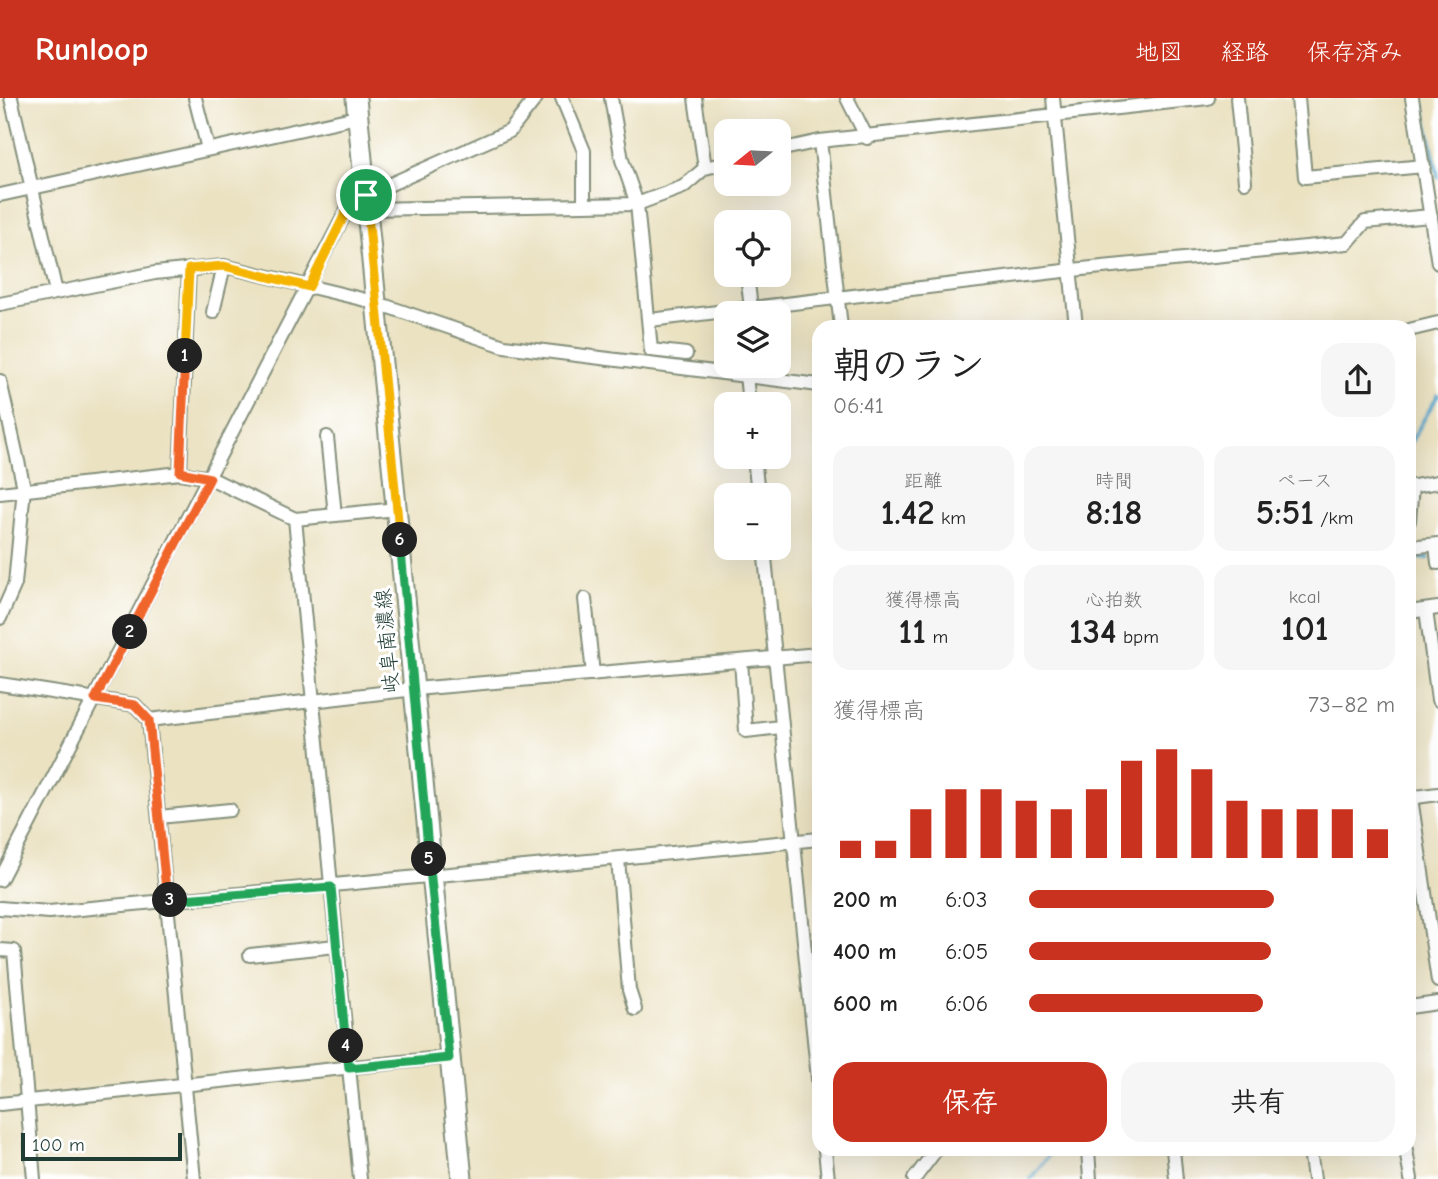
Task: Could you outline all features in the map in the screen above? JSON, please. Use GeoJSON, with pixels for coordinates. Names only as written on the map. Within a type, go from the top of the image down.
{"type":"FeatureCollection","features":[{"type":"Feature","properties":{"kind":"main road","name":"岐阜南濃線"},"geometry":{"type":"LineString","coordinates":[[356,107],[415,689],[430,878],[462,1179]]}},
{"type":"Feature","properties":{"kind":"street"},"geometry":{"type":"LineString","coordinates":[[11,98],[56,292]]}},
{"type":"Feature","properties":{"kind":"street"},"geometry":{"type":"LineString","coordinates":[[195,98],[208,149]]}},
{"type":"Feature","properties":{"kind":"street"},"geometry":{"type":"LineString","coordinates":[[0,880],[349,206],[366,202],[510,131],[536,98]]}},
{"type":"Feature","properties":{"kind":"street"},"geometry":{"type":"LineString","coordinates":[[562,98],[584,151],[584,205]]}},
{"type":"Feature","properties":{"kind":"street"},"geometry":{"type":"LineString","coordinates":[[611,98],[622,160],[637,204],[651,350],[686,354]]}},
{"type":"Feature","properties":{"kind":"street"},"geometry":{"type":"LineString","coordinates":[[695,98],[705,168]]}},
{"type":"Feature","properties":{"kind":"street"},"geometry":{"type":"LineString","coordinates":[[847,98],[867,138]]}},
{"type":"Feature","properties":{"kind":"street"},"geometry":{"type":"LineString","coordinates":[[1053,98],[1076,320]]}},
{"type":"Feature","properties":{"kind":"street"},"geometry":{"type":"LineString","coordinates":[[791,147],[820,141],[867,138],[1208,98]]}},
{"type":"Feature","properties":{"kind":"street"},"geometry":{"type":"LineString","coordinates":[[1237,98],[1245,182]]}},
{"type":"Feature","properties":{"kind":"street"},"geometry":{"type":"LineString","coordinates":[[1297,98],[1305,177],[1424,166]]}},
{"type":"Feature","properties":{"kind":"street"},"geometry":{"type":"LineString","coordinates":[[1412,98],[1438,262]]}},
{"type":"Feature","properties":{"kind":"street"},"geometry":{"type":"LineString","coordinates":[[0,195],[208,149],[356,107]]}},
{"type":"Feature","properties":{"kind":"street"},"geometry":{"type":"LineString","coordinates":[[820,141],[840,320]]}},
{"type":"Feature","properties":{"kind":"street"},"geometry":{"type":"LineString","coordinates":[[366,202],[637,204],[683,187],[705,168],[714,166]]}},
{"type":"Feature","properties":{"kind":"street"},"geometry":{"type":"LineString","coordinates":[[791,304],[1072,270],[1347,243],[1365,222],[1432,216]]}},
{"type":"Feature","properties":{"kind":"street"},"geometry":{"type":"LineString","coordinates":[[0,304],[189,269],[224,266],[374,302],[504,346],[714,371]]}},
{"type":"Feature","properties":{"kind":"street"},"geometry":{"type":"LineString","coordinates":[[213,313],[224,266]]}},
{"type":"Feature","properties":{"kind":"street"},"geometry":{"type":"LineString","coordinates":[[180,472],[189,269]]}},
{"type":"Feature","properties":{"kind":"street"},"geometry":{"type":"LineString","coordinates":[[650,320],[714,312]]}},
{"type":"Feature","properties":{"kind":"street"},"geometry":{"type":"LineString","coordinates":[[1416,328],[1438,323]]}},
{"type":"Feature","properties":{"kind":"street"},"geometry":{"type":"LineString","coordinates":[[768,378],[812,384]]}},
{"type":"Feature","properties":{"kind":"street"},"geometry":{"type":"LineString","coordinates":[[0,381],[24,488],[15,584],[0,618]]}},
{"type":"Feature","properties":{"kind":"street"},"geometry":{"type":"LineString","coordinates":[[327,437],[335,515]]}},
{"type":"Feature","properties":{"kind":"street"},"geometry":{"type":"LineString","coordinates":[[0,493],[24,488],[180,472],[210,478],[295,519],[397,509]]}},
{"type":"Feature","properties":{"kind":"street"},"geometry":{"type":"LineString","coordinates":[[1416,485],[1438,482]]}},
{"type":"Feature","properties":{"kind":"street"},"geometry":{"type":"LineString","coordinates":[[295,519],[360,1179]]}},
{"type":"Feature","properties":{"kind":"street"},"geometry":{"type":"LineString","coordinates":[[1416,546],[1437,545],[1438,563]]}},
{"type":"Feature","properties":{"kind":"street"},"geometry":{"type":"LineString","coordinates":[[765,560],[812,1021]]}},
{"type":"Feature","properties":{"kind":"street"},"geometry":{"type":"LineString","coordinates":[[585,599],[593,674]]}},
{"type":"Feature","properties":{"kind":"street"},"geometry":{"type":"LineString","coordinates":[[1432,609],[1438,700]]}},
{"type":"Feature","properties":{"kind":"street"},"geometry":{"type":"LineString","coordinates":[[149,720],[415,689],[812,654]]}},
{"type":"Feature","properties":{"kind":"street"},"geometry":{"type":"LineString","coordinates":[[741,662],[746,731],[781,727]]}},
{"type":"Feature","properties":{"kind":"street"},"geometry":{"type":"LineString","coordinates":[[0,684],[135,705],[149,720],[194,1179]]}},
{"type":"Feature","properties":{"kind":"street"},"geometry":{"type":"LineString","coordinates":[[1416,797],[1438,794]]}},
{"type":"Feature","properties":{"kind":"street"},"geometry":{"type":"LineString","coordinates":[[159,817],[230,810]]}},
{"type":"Feature","properties":{"kind":"street"},"geometry":{"type":"LineString","coordinates":[[1416,837],[1438,981]]}},
{"type":"Feature","properties":{"kind":"street"},"geometry":{"type":"LineString","coordinates":[[0,908],[49,912],[812,840]]}},
{"type":"Feature","properties":{"kind":"street"},"geometry":{"type":"LineString","coordinates":[[618,859],[629,990],[635,1009]]}},
{"type":"Feature","properties":{"kind":"street"},"geometry":{"type":"LineString","coordinates":[[250,954],[336,946]]}},
{"type":"Feature","properties":{"kind":"street"},"geometry":{"type":"LineString","coordinates":[[0,950],[14,951],[34,1179]]}},
{"type":"Feature","properties":{"kind":"street"},"geometry":{"type":"LineString","coordinates":[[1416,1006],[1438,1003]]}},
{"type":"Feature","properties":{"kind":"street"},"geometry":{"type":"LineString","coordinates":[[0,1104],[449,1058]]}},
{"type":"Feature","properties":{"kind":"street"},"geometry":{"type":"LineString","coordinates":[[826,1156],[828,1179]]}},
{"type":"Feature","properties":{"kind":"street"},"geometry":{"type":"LineString","coordinates":[[914,1179],[931,1156]]}},
{"type":"Feature","properties":{"kind":"street"},"geometry":{"type":"LineString","coordinates":[[1088,1156],[1090,1179]]}},
{"type":"Feature","properties":{"kind":"street"},"geometry":{"type":"LineString","coordinates":[[1174,1156],[1176,1179]]}},
{"type":"Feature","properties":{"kind":"street"},"geometry":{"type":"LineString","coordinates":[[1311,1156],[1314,1179]]}},
{"type":"Feature","properties":{"kind":"street"},"geometry":{"type":"LineString","coordinates":[[1407,1156],[1411,1179]]}},
{"type":"Feature","properties":{"kind":"waterway"},"geometry":{"type":"LineString","coordinates":[[1422,98],[1438,177]]}},
{"type":"Feature","properties":{"kind":"waterway"},"geometry":{"type":"LineString","coordinates":[[1416,433],[1438,395]]}},
{"type":"Feature","properties":{"kind":"waterway"},"geometry":{"type":"LineString","coordinates":[[1416,558],[1429,558]]}},
{"type":"Feature","properties":{"kind":"waterway"},"geometry":{"type":"LineString","coordinates":[[1030,1179],[1048,1156]]}},
{"type":"Feature","properties":{"kind":"route"},"geometry":{"type":"LineString","coordinates":[[366,195],[374,302],[415,689],[430,878],[449,1058],[349,1068],[331,887],[167,900],[149,720],[135,705],[95,699],[210,478],[180,472],[189,269],[224,266],[309,287],[349,206],[366,195]]}}]}
